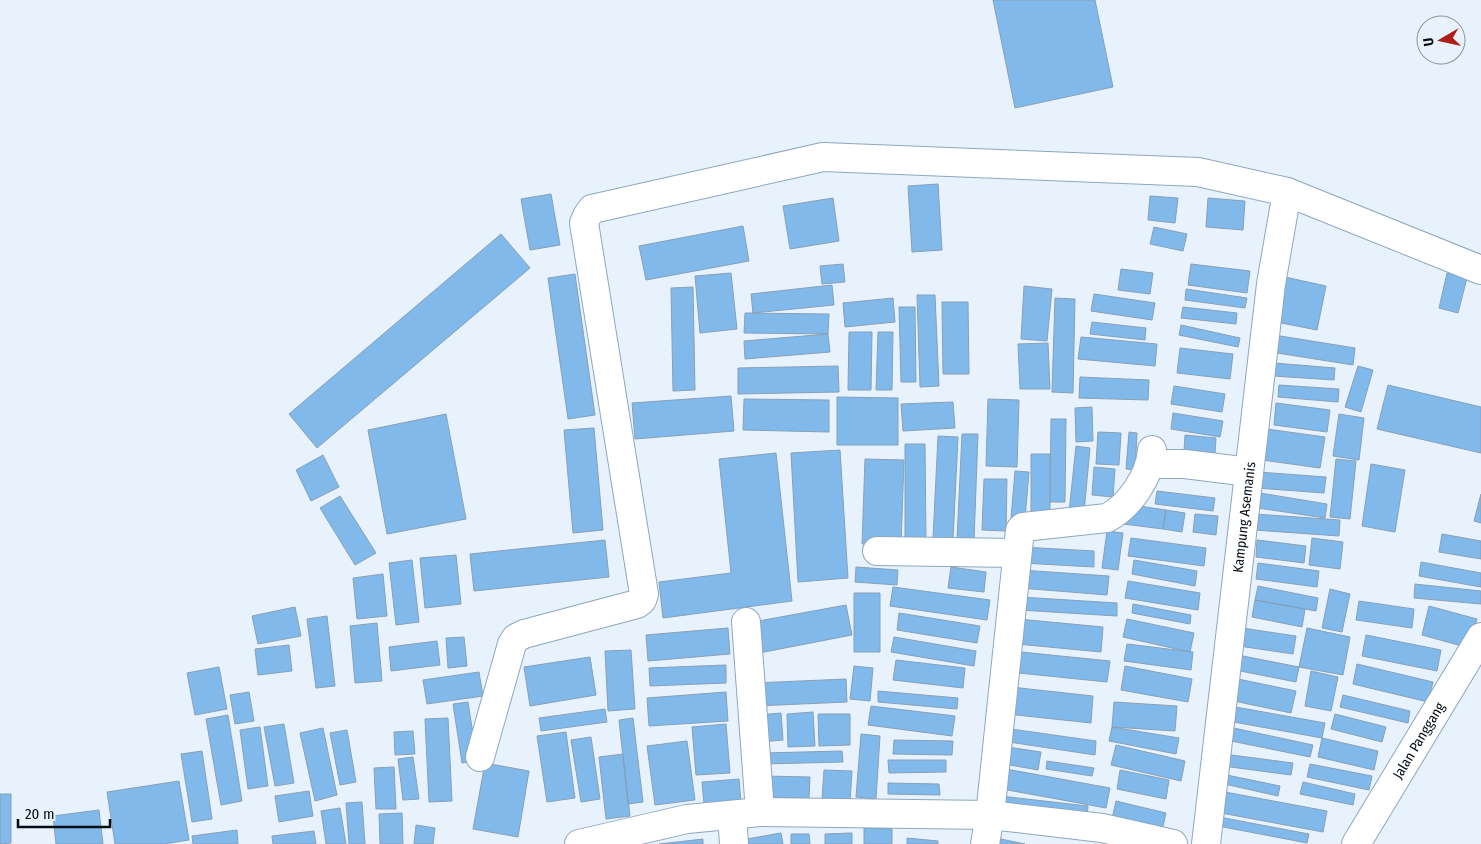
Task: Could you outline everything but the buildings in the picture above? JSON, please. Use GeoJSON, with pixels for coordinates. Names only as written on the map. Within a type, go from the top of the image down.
{"type":"FeatureCollection","features":[{"type":"Feature","properties":{"kind":"street"},"geometry":{"type":"LineString","coordinates":[[480,757],[512,644],[516,638],[524,634],[637,604],[642,600],[644,594],[584,223],[586,216],[592,209],[823,157],[1198,172],[1286,192],[1481,270]]}},
{"type":"Feature","properties":{"kind":"street","name":"Kampung Asemanis"},"geometry":{"type":"LineString","coordinates":[[1206,844],[1271,284],[1286,192]]}},
{"type":"Feature","properties":{"kind":"street"},"geometry":{"type":"LineString","coordinates":[[985,844],[990,815],[1019,534],[1023,527],[1107,518],[1114,514],[1136,491],[1151,457],[1185,464],[1249,472]]}},
{"type":"Feature","properties":{"kind":"street"},"geometry":{"type":"LineString","coordinates":[[877,551],[1017,553]]}},
{"type":"Feature","properties":{"kind":"street"},"geometry":{"type":"LineString","coordinates":[[746,622],[760,812]]}},
{"type":"Feature","properties":{"kind":"street","name":"Jalan Panggang"},"geometry":{"type":"LineString","coordinates":[[1356,844],[1481,636]]}},
{"type":"Feature","properties":{"kind":"street"},"geometry":{"type":"LineString","coordinates":[[579,844],[687,819],[760,812],[990,815],[1102,828],[1173,844]]}},
{"type":"Feature","properties":{"kind":"street"},"geometry":{"type":"LineString","coordinates":[[732,815],[734,844]]}}]}
